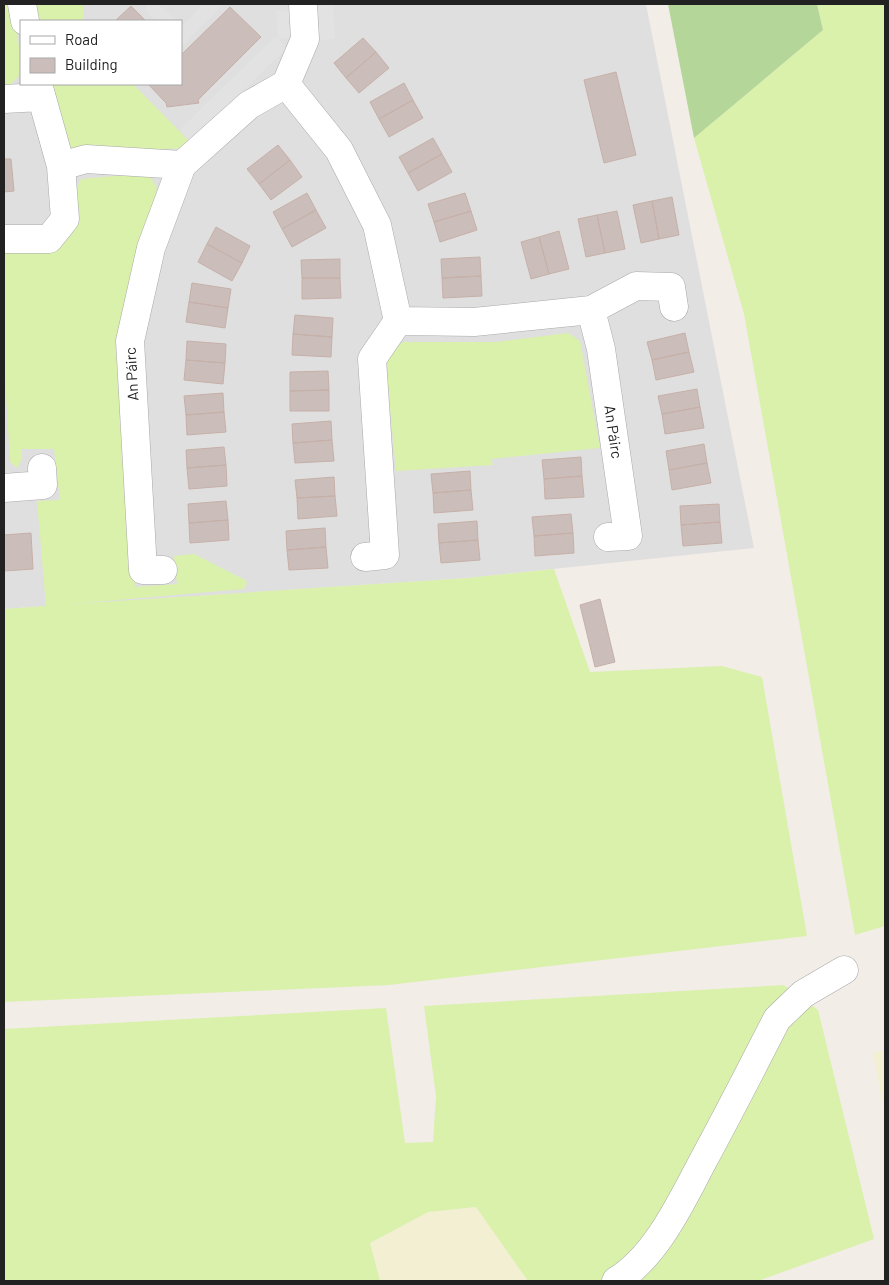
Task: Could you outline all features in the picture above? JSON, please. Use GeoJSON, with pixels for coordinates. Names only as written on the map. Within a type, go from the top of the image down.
{"type":"FeatureCollection","features":[{"type":"Feature","properties":{"kind":"street"},"geometry":{"type":"LineString","coordinates":[[22,4],[25,20]]}},
{"type":"Feature","properties":{"kind":"street"},"geometry":{"type":"LineString","coordinates":[[303,4],[304,39],[286,84],[340,150],[377,225],[398,321],[372,358],[385,556],[365,557]]}},
{"type":"Feature","properties":{"kind":"street","name":"An Páirc"},"geometry":{"type":"LineString","coordinates":[[162,570],[143,570],[130,341],[151,248],[182,165],[249,105],[286,84]]}},
{"type":"Feature","properties":{"kind":"street"},"geometry":{"type":"LineString","coordinates":[[4,100],[40,90],[61,166],[65,219],[49,239],[4,239]]}},
{"type":"Feature","properties":{"kind":"street"},"geometry":{"type":"LineString","coordinates":[[61,166],[86,159],[182,165]]}},
{"type":"Feature","properties":{"kind":"street"},"geometry":{"type":"LineString","coordinates":[[398,321],[474,322],[591,310],[636,286],[671,287],[674,307]]}},
{"type":"Feature","properties":{"kind":"street","name":"An Páirc"},"geometry":{"type":"LineString","coordinates":[[591,310],[601,349],[628,536],[608,538]]}},
{"type":"Feature","properties":{"kind":"street"},"geometry":{"type":"LineString","coordinates":[[4,488],[43,485],[42,468]]}},
{"type":"Feature","properties":{"kind":"street"},"geometry":{"type":"LineString","coordinates":[[616,1281],[628,1274],[651,1249],[673,1217],[777,1020],[803,994],[844,970]]}},
{"type":"Feature","properties":{"kind":"shaded area"},"geometry":{"type":"Polygon","coordinates":[[[4,4],[646,4],[754,548],[468,578],[4,609],[4,4]]]}},
{"type":"Feature","properties":{"kind":"shaded area"},"geometry":{"type":"Polygon","coordinates":[[[146,4],[158,4],[176,20],[155,20],[146,11],[146,4]]]}},
{"type":"Feature","properties":{"kind":"shaded area"},"geometry":{"type":"Polygon","coordinates":[[[203,4],[224,4],[182,46],[183,26],[203,4]]]}},
{"type":"Feature","properties":{"kind":"shaded area"},"geometry":{"type":"Polygon","coordinates":[[[315,4],[333,4],[335,39],[317,40],[315,4]]]}},
{"type":"Feature","properties":{"kind":"shaded area"},"geometry":{"type":"Polygon","coordinates":[[[294,9],[297,37],[279,39],[286,49],[190,142],[179,130],[275,37],[278,39],[276,11],[294,9]]]}},
{"type":"Feature","properties":{"kind":"shaded area"},"geometry":{"type":"Polygon","coordinates":[[[885,1050],[885,1115],[873,1053],[885,1050]]]}},
{"type":"Feature","properties":{"kind":"shaded area"},"geometry":{"type":"Polygon","coordinates":[[[476,1207],[528,1281],[380,1281],[370,1243],[428,1212],[476,1207]]]}},
{"type":"Feature","properties":{"kind":"green space"},"geometry":{"type":"Polygon","coordinates":[[[4,4],[12,4],[20,52],[20,75],[10,85],[4,86],[4,4]]]}},
{"type":"Feature","properties":{"kind":"green space"},"geometry":{"type":"Polygon","coordinates":[[[36,4],[83,4],[84,20],[39,20],[36,4]]]}},
{"type":"Feature","properties":{"kind":"green space"},"geometry":{"type":"Polygon","coordinates":[[[668,4],[817,4],[823,30],[694,138],[668,4]]]}},
{"type":"Feature","properties":{"kind":"green space"},"geometry":{"type":"Polygon","coordinates":[[[817,4],[885,4],[885,926],[855,935],[744,314],[694,138],[823,30],[817,4]]]}},
{"type":"Feature","properties":{"kind":"green space"},"geometry":{"type":"Polygon","coordinates":[[[52,85],[134,85],[190,142],[183,148],[86,154],[70,148],[52,85]]]}},
{"type":"Feature","properties":{"kind":"green space"},"geometry":{"type":"Polygon","coordinates":[[[137,174],[150,176],[157,188],[122,416],[135,587],[177,584],[174,556],[194,554],[247,581],[244,589],[71,604],[468,578],[554,569],[590,672],[722,666],[762,677],[807,936],[389,985],[4,1002],[4,609],[46,606],[37,501],[60,500],[54,449],[22,449],[22,459],[17,468],[10,462],[4,361],[4,252],[59,247],[69,237],[78,218],[75,192],[81,179],[137,174]]]}},
{"type":"Feature","properties":{"kind":"green space"},"geometry":{"type":"Polygon","coordinates":[[[568,333],[580,341],[600,448],[491,459],[493,465],[396,471],[386,364],[393,349],[403,342],[496,342],[568,333]]]}},
{"type":"Feature","properties":{"kind":"green space"},"geometry":{"type":"Polygon","coordinates":[[[784,985],[818,1010],[874,1239],[758,1281],[528,1281],[476,1207],[428,1212],[370,1243],[380,1281],[4,1281],[4,1029],[386,1008],[405,1143],[433,1142],[436,1096],[424,1006],[784,985]]]}},
{"type":"Feature","properties":{"kind":"building"},"geometry":{"type":"Polygon","coordinates":[[[131,6],[145,20],[116,20],[131,6]]]}},
{"type":"Feature","properties":{"kind":"building"},"geometry":{"type":"Polygon","coordinates":[[[230,7],[261,37],[198,100],[199,103],[167,107],[166,103],[149,85],[182,85],[182,54],[230,7]]]}},
{"type":"Feature","properties":{"kind":"building"},"geometry":{"type":"Polygon","coordinates":[[[363,38],[376,52],[346,78],[334,63],[363,38]]]}},
{"type":"Feature","properties":{"kind":"building"},"geometry":{"type":"Polygon","coordinates":[[[376,52],[389,68],[359,93],[346,78],[376,52]]]}},
{"type":"Feature","properties":{"kind":"building"},"geometry":{"type":"Polygon","coordinates":[[[616,72],[636,155],[604,163],[584,80],[616,72]]]}},
{"type":"Feature","properties":{"kind":"building"},"geometry":{"type":"Polygon","coordinates":[[[404,83],[413,100],[379,119],[370,102],[404,83]]]}},
{"type":"Feature","properties":{"kind":"building"},"geometry":{"type":"Polygon","coordinates":[[[413,100],[423,118],[389,137],[379,119],[413,100]]]}},
{"type":"Feature","properties":{"kind":"building"},"geometry":{"type":"Polygon","coordinates":[[[433,138],[442,154],[408,173],[399,157],[433,138]]]}},
{"type":"Feature","properties":{"kind":"building"},"geometry":{"type":"Polygon","coordinates":[[[278,145],[290,160],[259,184],[247,169],[278,145]]]}},
{"type":"Feature","properties":{"kind":"building"},"geometry":{"type":"Polygon","coordinates":[[[442,154],[452,172],[418,191],[408,173],[442,154]]]}},
{"type":"Feature","properties":{"kind":"building"},"geometry":{"type":"Polygon","coordinates":[[[4,159],[11,159],[14,191],[4,192],[4,159]]]}},
{"type":"Feature","properties":{"kind":"building"},"geometry":{"type":"Polygon","coordinates":[[[290,160],[302,177],[271,200],[259,184],[290,160]]]}},
{"type":"Feature","properties":{"kind":"building"},"geometry":{"type":"Polygon","coordinates":[[[307,193],[316,210],[282,229],[273,212],[307,193]]]}},
{"type":"Feature","properties":{"kind":"building"},"geometry":{"type":"Polygon","coordinates":[[[465,193],[471,211],[434,222],[428,204],[465,193]]]}},
{"type":"Feature","properties":{"kind":"building"},"geometry":{"type":"Polygon","coordinates":[[[672,197],[679,235],[659,239],[652,201],[672,197]]]}},
{"type":"Feature","properties":{"kind":"building"},"geometry":{"type":"Polygon","coordinates":[[[652,201],[659,239],[641,243],[633,205],[652,201]]]}},
{"type":"Feature","properties":{"kind":"building"},"geometry":{"type":"Polygon","coordinates":[[[316,210],[326,228],[292,247],[282,229],[316,210]]]}},
{"type":"Feature","properties":{"kind":"building"},"geometry":{"type":"Polygon","coordinates":[[[471,211],[477,230],[440,242],[434,222],[471,211]]]}},
{"type":"Feature","properties":{"kind":"building"},"geometry":{"type":"Polygon","coordinates":[[[617,211],[625,249],[605,253],[597,215],[617,211]]]}},
{"type":"Feature","properties":{"kind":"building"},"geometry":{"type":"Polygon","coordinates":[[[597,215],[605,253],[586,257],[578,219],[597,215]]]}},
{"type":"Feature","properties":{"kind":"building"},"geometry":{"type":"Polygon","coordinates":[[[216,227],[250,246],[242,263],[207,244],[216,227]]]}},
{"type":"Feature","properties":{"kind":"building"},"geometry":{"type":"Polygon","coordinates":[[[559,231],[569,269],[549,274],[539,237],[559,231]]]}},
{"type":"Feature","properties":{"kind":"building"},"geometry":{"type":"Polygon","coordinates":[[[539,237],[549,274],[531,279],[521,242],[539,237]]]}},
{"type":"Feature","properties":{"kind":"building"},"geometry":{"type":"Polygon","coordinates":[[[207,244],[242,263],[232,281],[198,262],[207,244]]]}},
{"type":"Feature","properties":{"kind":"building"},"geometry":{"type":"Polygon","coordinates":[[[480,257],[481,276],[442,278],[441,259],[480,257]]]}},
{"type":"Feature","properties":{"kind":"building"},"geometry":{"type":"Polygon","coordinates":[[[340,259],[340,278],[302,278],[301,260],[340,259]]]}},
{"type":"Feature","properties":{"kind":"building"},"geometry":{"type":"Polygon","coordinates":[[[481,276],[482,296],[443,298],[442,278],[481,276]]]}},
{"type":"Feature","properties":{"kind":"building"},"geometry":{"type":"Polygon","coordinates":[[[302,278],[340,278],[341,298],[302,299],[302,278]]]}},
{"type":"Feature","properties":{"kind":"building"},"geometry":{"type":"Polygon","coordinates":[[[192,283],[231,289],[228,308],[189,302],[192,283]]]}},
{"type":"Feature","properties":{"kind":"building"},"geometry":{"type":"Polygon","coordinates":[[[189,302],[228,308],[225,328],[186,322],[189,302]]]}},
{"type":"Feature","properties":{"kind":"building"},"geometry":{"type":"Polygon","coordinates":[[[295,315],[333,318],[332,337],[293,334],[295,315]]]}},
{"type":"Feature","properties":{"kind":"building"},"geometry":{"type":"Polygon","coordinates":[[[685,333],[689,352],[652,360],[647,342],[685,333]]]}},
{"type":"Feature","properties":{"kind":"building"},"geometry":{"type":"Polygon","coordinates":[[[293,334],[332,337],[331,357],[292,355],[293,334]]]}},
{"type":"Feature","properties":{"kind":"building"},"geometry":{"type":"Polygon","coordinates":[[[187,341],[226,344],[225,363],[186,360],[187,341]]]}},
{"type":"Feature","properties":{"kind":"building"},"geometry":{"type":"Polygon","coordinates":[[[689,352],[694,372],[656,380],[652,360],[689,352]]]}},
{"type":"Feature","properties":{"kind":"building"},"geometry":{"type":"Polygon","coordinates":[[[186,360],[225,363],[223,384],[184,380],[186,360]]]}},
{"type":"Feature","properties":{"kind":"building"},"geometry":{"type":"Polygon","coordinates":[[[328,371],[329,390],[290,391],[290,372],[328,371]]]}},
{"type":"Feature","properties":{"kind":"building"},"geometry":{"type":"Polygon","coordinates":[[[697,389],[700,407],[662,414],[658,396],[697,389]]]}},
{"type":"Feature","properties":{"kind":"building"},"geometry":{"type":"Polygon","coordinates":[[[329,390],[329,411],[290,411],[290,391],[329,390]]]}},
{"type":"Feature","properties":{"kind":"building"},"geometry":{"type":"Polygon","coordinates":[[[223,393],[224,412],[186,415],[184,396],[223,393]]]}},
{"type":"Feature","properties":{"kind":"building"},"geometry":{"type":"Polygon","coordinates":[[[700,407],[704,428],[665,434],[662,414],[700,407]]]}},
{"type":"Feature","properties":{"kind":"building"},"geometry":{"type":"Polygon","coordinates":[[[224,412],[226,432],[187,435],[186,415],[224,412]]]}},
{"type":"Feature","properties":{"kind":"building"},"geometry":{"type":"Polygon","coordinates":[[[331,421],[332,440],[293,443],[292,424],[331,421]]]}},
{"type":"Feature","properties":{"kind":"building"},"geometry":{"type":"Polygon","coordinates":[[[332,440],[334,461],[295,463],[293,443],[332,440]]]}},
{"type":"Feature","properties":{"kind":"building"},"geometry":{"type":"Polygon","coordinates":[[[704,444],[707,463],[669,470],[666,451],[704,444]]]}},
{"type":"Feature","properties":{"kind":"building"},"geometry":{"type":"Polygon","coordinates":[[[224,447],[226,465],[187,468],[186,450],[224,447]]]}},
{"type":"Feature","properties":{"kind":"building"},"geometry":{"type":"Polygon","coordinates":[[[581,457],[582,476],[544,479],[542,460],[581,457]]]}},
{"type":"Feature","properties":{"kind":"building"},"geometry":{"type":"Polygon","coordinates":[[[707,463],[711,483],[672,490],[669,470],[707,463]]]}},
{"type":"Feature","properties":{"kind":"building"},"geometry":{"type":"Polygon","coordinates":[[[226,465],[227,486],[189,489],[187,468],[226,465]]]}},
{"type":"Feature","properties":{"kind":"building"},"geometry":{"type":"Polygon","coordinates":[[[470,471],[471,490],[433,493],[431,474],[470,471]]]}},
{"type":"Feature","properties":{"kind":"building"},"geometry":{"type":"Polygon","coordinates":[[[582,476],[584,497],[545,499],[544,479],[582,476]]]}},
{"type":"Feature","properties":{"kind":"building"},"geometry":{"type":"Polygon","coordinates":[[[334,477],[335,496],[297,498],[295,480],[334,477]]]}},
{"type":"Feature","properties":{"kind":"building"},"geometry":{"type":"Polygon","coordinates":[[[471,490],[473,510],[434,513],[433,493],[471,490]]]}},
{"type":"Feature","properties":{"kind":"building"},"geometry":{"type":"Polygon","coordinates":[[[335,496],[337,516],[298,519],[297,498],[335,496]]]}},
{"type":"Feature","properties":{"kind":"building"},"geometry":{"type":"Polygon","coordinates":[[[226,501],[228,520],[189,523],[188,504],[226,501]]]}},
{"type":"Feature","properties":{"kind":"building"},"geometry":{"type":"Polygon","coordinates":[[[719,504],[720,522],[681,525],[680,506],[719,504]]]}},
{"type":"Feature","properties":{"kind":"building"},"geometry":{"type":"Polygon","coordinates":[[[571,514],[573,533],[534,536],[532,517],[571,514]]]}},
{"type":"Feature","properties":{"kind":"building"},"geometry":{"type":"Polygon","coordinates":[[[228,520],[229,540],[190,543],[189,523],[228,520]]]}},
{"type":"Feature","properties":{"kind":"building"},"geometry":{"type":"Polygon","coordinates":[[[477,521],[478,540],[439,543],[438,524],[477,521]]]}},
{"type":"Feature","properties":{"kind":"building"},"geometry":{"type":"Polygon","coordinates":[[[720,522],[722,543],[683,546],[681,525],[720,522]]]}},
{"type":"Feature","properties":{"kind":"building"},"geometry":{"type":"Polygon","coordinates":[[[325,528],[326,547],[287,550],[286,531],[325,528]]]}},
{"type":"Feature","properties":{"kind":"building"},"geometry":{"type":"Polygon","coordinates":[[[31,533],[33,569],[4,571],[4,535],[31,533]]]}},
{"type":"Feature","properties":{"kind":"building"},"geometry":{"type":"Polygon","coordinates":[[[573,533],[574,553],[535,556],[534,536],[573,533]]]}},
{"type":"Feature","properties":{"kind":"building"},"geometry":{"type":"Polygon","coordinates":[[[478,540],[480,560],[441,563],[439,543],[478,540]]]}},
{"type":"Feature","properties":{"kind":"building"},"geometry":{"type":"Polygon","coordinates":[[[326,547],[328,568],[289,570],[287,550],[326,547]]]}},
{"type":"Feature","properties":{"kind":"building"},"geometry":{"type":"Polygon","coordinates":[[[600,599],[615,662],[595,667],[580,605],[600,599]]]}}]}
